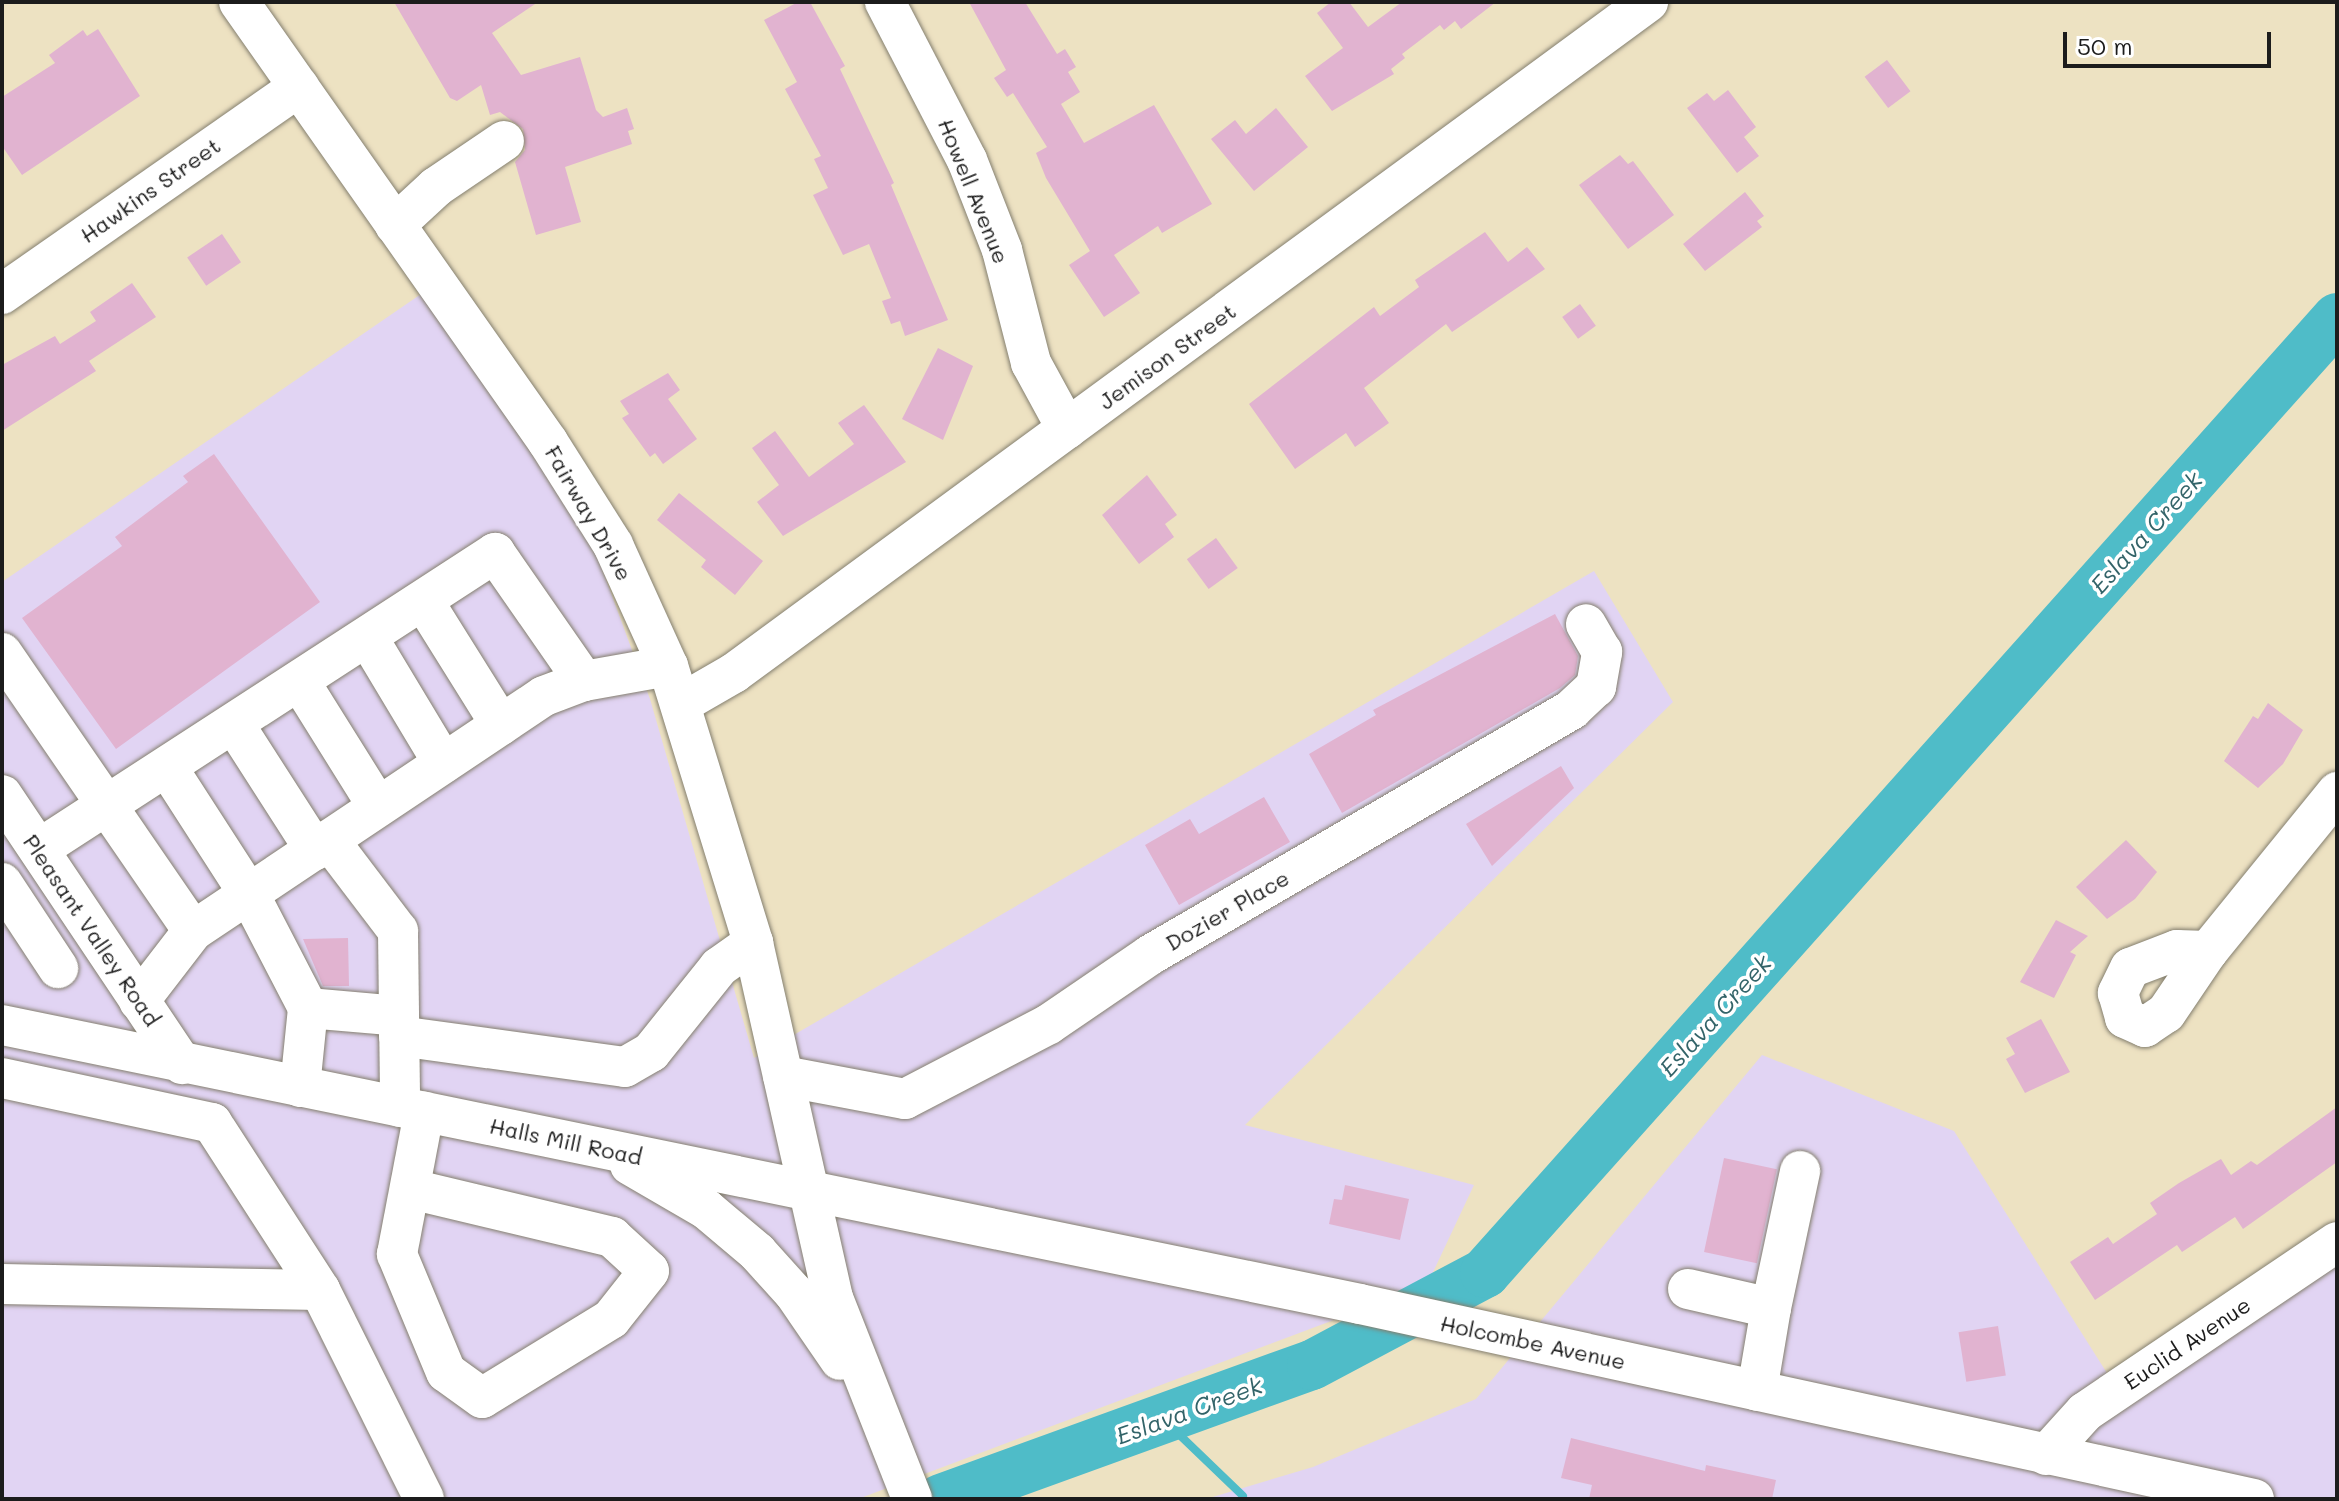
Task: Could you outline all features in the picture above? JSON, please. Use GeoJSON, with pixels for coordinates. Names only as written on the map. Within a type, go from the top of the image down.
{"type":"FeatureCollection","features":[{"type":"Feature","properties":{"kind":"street","name":"Fairway Drive"},"geometry":{"type":"LineString","coordinates":[[239,2],[548,442],[613,545],[682,703],[753,943],[812,1190]]}},
{"type":"Feature","properties":{"kind":"street","name":"Howell Avenue"},"geometry":{"type":"LineString","coordinates":[[885,2],[967,160],[1002,250],[1031,363],[1067,429]]}},
{"type":"Feature","properties":{"kind":"street","name":"Jemison Street"},"geometry":{"type":"LineString","coordinates":[[682,703],[734,673],[1648,2]]}},
{"type":"Feature","properties":{"kind":"street","name":"Hawkins Street"},"geometry":{"type":"LineString","coordinates":[[2,294],[299,87]]}},
{"type":"Feature","properties":{"kind":"street"},"geometry":{"type":"LineString","coordinates":[[395,225],[436,187],[504,141]]}},
{"type":"Feature","properties":{"kind":"street"},"geometry":{"type":"LineString","coordinates":[[39,849],[424,602],[495,553],[584,681]]}},
{"type":"Feature","properties":{"kind":"street"},"geometry":{"type":"LineString","coordinates":[[424,602],[501,725]]}},
{"type":"Feature","properties":{"kind":"street","name":"Dozier Place"},"geometry":{"type":"LineString","coordinates":[[783,1076],[905,1099],[1049,1024],[1150,955],[1572,709],[1596,687],[1602,652],[1586,624]]}},
{"type":"Feature","properties":{"kind":"street"},"geometry":{"type":"LineString","coordinates":[[368,638],[443,763]]}},
{"type":"Feature","properties":{"kind":"street"},"geometry":{"type":"LineString","coordinates":[[2,653],[109,804],[193,931]]}},
{"type":"Feature","properties":{"kind":"street"},"geometry":{"type":"LineString","coordinates":[[139,1001],[193,931],[544,696],[584,681],[668,666]]}},
{"type":"Feature","properties":{"kind":"street"},"geometry":{"type":"LineString","coordinates":[[300,682],[378,807]]}},
{"type":"Feature","properties":{"kind":"street"},"geometry":{"type":"LineString","coordinates":[[234,724],[322,845],[398,931],[399,1026],[412,1109],[411,1189],[397,1254],[446,1372],[482,1398],[611,1319],[649,1271],[612,1237],[411,1189]]}},
{"type":"Feature","properties":{"kind":"street"},"geometry":{"type":"LineString","coordinates":[[167,767],[249,894],[308,1008],[300,1087]]}},
{"type":"Feature","properties":{"kind":"street"},"geometry":{"type":"LineString","coordinates":[[2208,951],[2337,792]]}},
{"type":"Feature","properties":{"kind":"street","name":"Pleasant Valley Road"},"geometry":{"type":"LineString","coordinates":[[2,795],[182,1064]]}},
{"type":"Feature","properties":{"kind":"street"},"geometry":{"type":"LineString","coordinates":[[2,883],[58,968]]}},
{"type":"Feature","properties":{"kind":"street"},"geometry":{"type":"LineString","coordinates":[[308,1008],[625,1067],[651,1052],[719,967],[753,943]]}},
{"type":"Feature","properties":{"kind":"street","name":"Halls Mill Road"},"geometry":{"type":"LineString","coordinates":[[2,1025],[812,1190]]}},
{"type":"Feature","properties":{"kind":"street"},"geometry":{"type":"LineString","coordinates":[[2,1078],[212,1123],[320,1290],[424,1499]]}},
{"type":"Feature","properties":{"kind":"street"},"geometry":{"type":"LineString","coordinates":[[602,1149],[706,1209],[757,1252],[794,1293],[884,1425]]}},
{"type":"Feature","properties":{"kind":"street"},"geometry":{"type":"LineString","coordinates":[[1757,1391],[1800,1171]]}},
{"type":"Feature","properties":{"kind":"street"},"geometry":{"type":"LineString","coordinates":[[812,1190],[833,1298],[908,1489]]}},
{"type":"Feature","properties":{"kind":"street","name":"Holcombe Avenue"},"geometry":{"type":"LineString","coordinates":[[812,1190],[915,1216],[1360,1304],[2254,1499]]}},
{"type":"Feature","properties":{"kind":"street","name":"Euclid Avenue"},"geometry":{"type":"LineString","coordinates":[[2046,1455],[2085,1412],[2337,1242]]}},
{"type":"Feature","properties":{"kind":"street"},"geometry":{"type":"LineString","coordinates":[[2,1284],[320,1290]]}},
{"type":"Feature","properties":{"kind":"street"},"geometry":{"type":"LineString","coordinates":[[1688,1289],[1771,1308]]}},
{"type":"Feature","properties":{"kind":"shaded area"},"geometry":{"type":"Polygon","coordinates":[[[424,292],[594,547],[650,699],[754,1058],[1594,571],[1673,702],[1245,1125],[1474,1185],[1427,1285],[858,1499],[2,1499],[2,582],[424,292]]]}},
{"type":"Feature","properties":{"kind":"shaded area"},"geometry":{"type":"Polygon","coordinates":[[[1762,1055],[1954,1131],[2124,1400],[2337,1253],[2337,1499],[1206,1499],[1313,1467],[1476,1399],[1762,1055]]]}},
{"type":"Feature","properties":{"kind":"building"},"geometry":{"type":"Polygon","coordinates":[[[394,2],[538,2],[492,33],[521,75],[580,57],[596,110],[603,117],[627,108],[634,129],[628,131],[632,144],[565,167],[581,222],[536,235],[515,162],[525,150],[523,129],[500,112],[490,115],[481,85],[457,101],[450,98],[394,2]]]}},
{"type":"Feature","properties":{"kind":"building"},"geometry":{"type":"Polygon","coordinates":[[[798,2],[810,2],[845,66],[840,69],[894,183],[891,185],[948,320],[905,336],[900,321],[891,324],[882,301],[891,298],[869,244],[843,255],[813,195],[828,188],[814,159],[821,156],[785,89],[797,82],[764,20],[798,2]]]}},
{"type":"Feature","properties":{"kind":"building"},"geometry":{"type":"Polygon","coordinates":[[[969,2],[1025,2],[1057,54],[1065,49],[1076,67],[1068,72],[1080,92],[1061,104],[1084,143],[1154,105],[1212,204],[1162,233],[1158,226],[1114,255],[1140,293],[1104,317],[1069,265],[1090,251],[1046,178],[1036,153],[1047,147],[1013,93],[1007,97],[994,78],[1006,70],[969,2]]]}},
{"type":"Feature","properties":{"kind":"building"},"geometry":{"type":"Polygon","coordinates":[[[1331,2],[1349,2],[1368,27],[1402,2],[1496,2],[1461,29],[1455,21],[1444,30],[1440,25],[1402,54],[1405,58],[1391,69],[1394,74],[1332,111],[1305,76],[1343,48],[1317,13],[1331,2]]]}},
{"type":"Feature","properties":{"kind":"building"},"geometry":{"type":"Polygon","coordinates":[[[98,29],[140,96],[22,175],[2,146],[2,97],[55,63],[49,55],[83,30],[87,36],[98,29]]]}},
{"type":"Feature","properties":{"kind":"building"},"geometry":{"type":"Polygon","coordinates":[[[1887,60],[1910,91],[1888,108],[1865,77],[1887,60]]]}},
{"type":"Feature","properties":{"kind":"building"},"geometry":{"type":"Polygon","coordinates":[[[1728,90],[1756,127],[1744,137],[1759,156],[1737,173],[1687,108],[1707,93],[1714,101],[1728,90]]]}},
{"type":"Feature","properties":{"kind":"building"},"geometry":{"type":"Polygon","coordinates":[[[1276,108],[1308,147],[1254,191],[1211,139],[1235,120],[1246,134],[1276,108]]]}},
{"type":"Feature","properties":{"kind":"building"},"geometry":{"type":"Polygon","coordinates":[[[1620,155],[1628,164],[1633,161],[1674,215],[1628,249],[1579,185],[1620,155]]]}},
{"type":"Feature","properties":{"kind":"building"},"geometry":{"type":"Polygon","coordinates":[[[1745,192],[1764,216],[1757,221],[1762,227],[1705,271],[1683,244],[1745,192]]]}},
{"type":"Feature","properties":{"kind":"building"},"geometry":{"type":"Polygon","coordinates":[[[1485,232],[1508,262],[1527,247],[1545,269],[1452,332],[1446,324],[1364,388],[1389,423],[1355,447],[1346,433],[1295,469],[1249,404],[1374,307],[1380,316],[1419,287],[1415,280],[1485,232]]]}},
{"type":"Feature","properties":{"kind":"building"},"geometry":{"type":"Polygon","coordinates":[[[222,234],[241,262],[206,286],[187,257],[222,234]]]}},
{"type":"Feature","properties":{"kind":"building"},"geometry":{"type":"Polygon","coordinates":[[[132,283],[156,317],[89,361],[96,371],[2,431],[2,365],[55,336],[60,344],[96,321],[90,312],[132,283]]]}},
{"type":"Feature","properties":{"kind":"building"},"geometry":{"type":"Polygon","coordinates":[[[1580,304],[1596,326],[1578,339],[1562,317],[1580,304]]]}},
{"type":"Feature","properties":{"kind":"building"},"geometry":{"type":"Polygon","coordinates":[[[938,348],[973,366],[943,440],[902,419],[938,348]]]}},
{"type":"Feature","properties":{"kind":"building"},"geometry":{"type":"Polygon","coordinates":[[[668,373],[680,390],[668,399],[697,439],[663,464],[655,453],[650,457],[622,418],[629,414],[620,401],[668,373]]]}},
{"type":"Feature","properties":{"kind":"building"},"geometry":{"type":"Polygon","coordinates":[[[864,405],[906,462],[783,536],[757,502],[779,485],[752,448],[775,431],[809,477],[854,444],[838,423],[864,405]]]}},
{"type":"Feature","properties":{"kind":"building"},"geometry":{"type":"Polygon","coordinates":[[[214,454],[320,602],[116,749],[22,618],[122,546],[115,537],[188,482],[183,476],[214,454]]]}},
{"type":"Feature","properties":{"kind":"building"},"geometry":{"type":"Polygon","coordinates":[[[1147,475],[1177,515],[1165,524],[1174,537],[1139,564],[1102,515],[1147,475]]]}},
{"type":"Feature","properties":{"kind":"building"},"geometry":{"type":"Polygon","coordinates":[[[679,493],[763,561],[735,595],[701,567],[706,560],[657,520],[679,493]]]}},
{"type":"Feature","properties":{"kind":"building"},"geometry":{"type":"Polygon","coordinates":[[[1216,538],[1238,568],[1209,589],[1187,559],[1216,538]]]}},
{"type":"Feature","properties":{"kind":"building"},"geometry":{"type":"Polygon","coordinates":[[[1555,614],[1578,656],[1575,675],[1560,688],[1342,813],[1309,754],[1376,715],[1373,710],[1555,614]]]}},
{"type":"Feature","properties":{"kind":"building"},"geometry":{"type":"Polygon","coordinates":[[[2268,703],[2303,730],[2283,764],[2258,788],[2224,761],[2253,716],[2258,719],[2268,703]]]}},
{"type":"Feature","properties":{"kind":"building"},"geometry":{"type":"Polygon","coordinates":[[[1561,766],[1574,788],[1492,866],[1466,824],[1561,766]]]}},
{"type":"Feature","properties":{"kind":"building"},"geometry":{"type":"Polygon","coordinates":[[[1264,797],[1290,842],[1179,905],[1145,845],[1190,819],[1199,834],[1264,797]]]}},
{"type":"Feature","properties":{"kind":"building"},"geometry":{"type":"Polygon","coordinates":[[[2126,840],[2157,872],[2135,899],[2107,919],[2076,887],[2126,840]]]}},
{"type":"Feature","properties":{"kind":"building"},"geometry":{"type":"Polygon","coordinates":[[[2056,920],[2088,936],[2070,952],[2076,955],[2054,998],[2020,982],[2056,920]]]}},
{"type":"Feature","properties":{"kind":"building"},"geometry":{"type":"Polygon","coordinates":[[[348,938],[349,986],[323,986],[303,939],[348,938]]]}},
{"type":"Feature","properties":{"kind":"building"},"geometry":{"type":"Polygon","coordinates":[[[2041,1019],[2070,1072],[2025,1093],[2006,1059],[2015,1054],[2006,1038],[2041,1019]]]}},
{"type":"Feature","properties":{"kind":"building"},"geometry":{"type":"Polygon","coordinates":[[[2337,1107],[2337,1162],[2243,1229],[2235,1217],[2182,1252],[2177,1245],[2095,1300],[2070,1262],[2108,1237],[2113,1244],[2157,1214],[2150,1203],[2179,1183],[2221,1159],[2231,1175],[2251,1161],[2257,1165],[2337,1107]]]}},
{"type":"Feature","properties":{"kind":"building"},"geometry":{"type":"Polygon","coordinates":[[[1724,1158],[1777,1169],[1757,1263],[1704,1252],[1724,1158]]]}},
{"type":"Feature","properties":{"kind":"building"},"geometry":{"type":"Polygon","coordinates":[[[1345,1185],[1409,1199],[1400,1240],[1329,1224],[1334,1199],[1342,1200],[1345,1185]]]}},
{"type":"Feature","properties":{"kind":"building"},"geometry":{"type":"Polygon","coordinates":[[[1998,1326],[2006,1375],[1966,1382],[1958,1332],[1998,1326]]]}},
{"type":"Feature","properties":{"kind":"building"},"geometry":{"type":"Polygon","coordinates":[[[1571,1438],[1705,1471],[1706,1465],[1776,1480],[1772,1499],[1589,1499],[1592,1485],[1561,1478],[1571,1438]]]}},
{"type":"Feature","properties":{"kind":"waterway","name":"Eslava Creek"},"geometry":{"type":"LineString","coordinates":[[941,1499],[1312,1365],[1485,1273],[2337,318]]}},
{"type":"Feature","properties":{"kind":"waterway"},"geometry":{"type":"LineString","coordinates":[[1163,1419],[1243,1496]]}}]}
